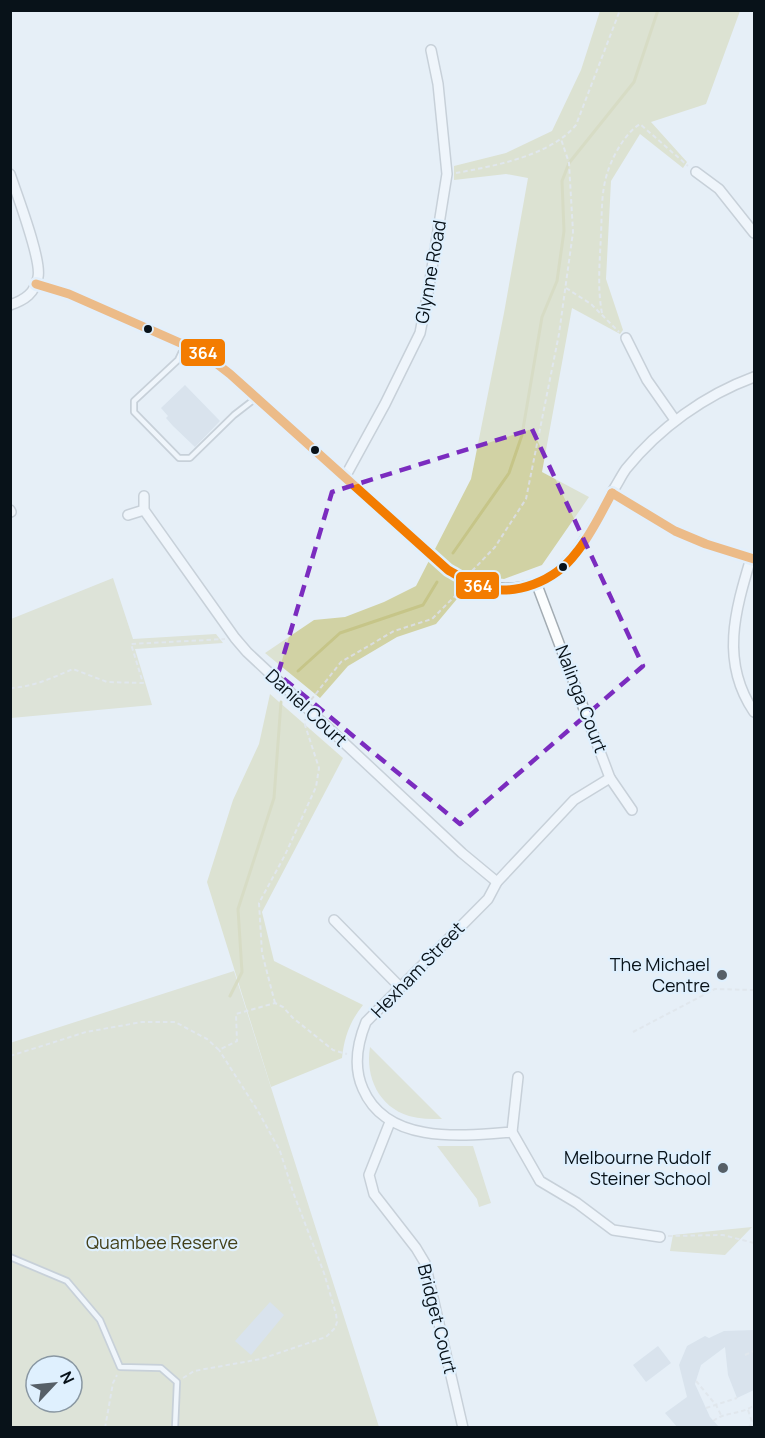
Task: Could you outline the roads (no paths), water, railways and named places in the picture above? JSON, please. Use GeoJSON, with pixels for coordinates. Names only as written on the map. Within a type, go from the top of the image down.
{"type":"FeatureCollection","features":[{"type":"Feature","properties":{"kind":"street","name":"Glynne Road"},"geometry":{"type":"LineString","coordinates":[[345,477],[420,333],[447,174],[441,102],[431,50]]}},
{"type":"Feature","properties":{"kind":"street"},"geometry":{"type":"LineString","coordinates":[[696,172],[719,189],[754,233]]}},
{"type":"Feature","properties":{"kind":"street"},"geometry":{"type":"LineString","coordinates":[[10,174],[39,268],[36,284],[24,300],[10,305]]}},
{"type":"Feature","properties":{"kind":"street"},"geometry":{"type":"LineString","coordinates":[[36,284],[69,294],[203,352],[448,570],[467,581],[486,588],[512,589],[537,585],[561,570],[582,545],[625,471],[636,457],[675,420],[734,385],[754,377]]}},
{"type":"Feature","properties":{"kind":"street"},"geometry":{"type":"LineString","coordinates":[[626,338],[647,380],[675,420]]}},
{"type":"Feature","properties":{"kind":"street"},"geometry":{"type":"LineString","coordinates":[[612,493],[675,531],[706,544],[753,558],[740,594],[733,632],[734,661],[742,688],[754,712]]}},
{"type":"Feature","properties":{"kind":"street"},"geometry":{"type":"LineString","coordinates":[[128,515],[144,510],[144,496]]}},
{"type":"Feature","properties":{"kind":"street","name":"Daniel Court"},"geometry":{"type":"LineString","coordinates":[[144,510],[235,638],[267,673],[496,882]]}},
{"type":"Feature","properties":{"kind":"street","name":"Nalinga Court"},"geometry":{"type":"LineString","coordinates":[[537,585],[610,778],[632,810]]}},
{"type":"Feature","properties":{"kind":"street","name":"Hexham Street"},"geometry":{"type":"LineString","coordinates":[[512,1132],[470,1135],[426,1132],[390,1122],[373,1107],[358,1079],[357,1054],[360,1035],[366,1022],[488,899],[496,882],[574,800],[610,778]]}},
{"type":"Feature","properties":{"kind":"street"},"geometry":{"type":"LineString","coordinates":[[334,920],[400,987]]}},
{"type":"Feature","properties":{"kind":"street"},"geometry":{"type":"LineString","coordinates":[[518,1077],[512,1132],[540,1181],[613,1230],[660,1236]]}},
{"type":"Feature","properties":{"kind":"street","name":"Bridget Court"},"geometry":{"type":"LineString","coordinates":[[390,1122],[369,1175],[371,1185],[374,1194],[425,1263],[463,1428]]}},
{"type":"Feature","properties":{"kind":"lane"},"geometry":{"type":"LineString","coordinates":[[185,345],[178,360],[134,401],[134,412],[179,458],[190,458],[234,415],[256,398]]}},
{"type":"Feature","properties":{"kind":"lane"},"geometry":{"type":"LineString","coordinates":[[10,1257],[67,1281],[100,1320],[120,1367],[161,1368],[177,1382],[175,1428]]}},
{"type":"Feature","properties":{"kind":"waterway"},"geometry":{"type":"LineString","coordinates":[[453,553],[509,473],[522,435],[542,317],[557,281],[564,231],[562,181],[569,163],[634,82],[658,10]]}},
{"type":"Feature","properties":{"kind":"waterway"},"geometry":{"type":"LineString","coordinates":[[298,671],[340,633],[423,605],[437,582]]}},
{"type":"Feature","properties":{"kind":"waterway"},"geometry":{"type":"LineString","coordinates":[[230,996],[242,972],[238,909],[274,798],[281,702]]}},
{"type":"Feature","properties":{"kind":"place","name":"The Michael Centre"},"geometry":{"type":"Point","coordinates":[722,975]}},
{"type":"Feature","properties":{"kind":"place","name":"Melbourne Rudolf Steiner School"},"geometry":{"type":"Point","coordinates":[723,1168]}},
{"type":"Feature","properties":{"kind":"park label","name":"Quambee Reserve"},"geometry":{"type":"Point","coordinates":[162,1243]}}]}
